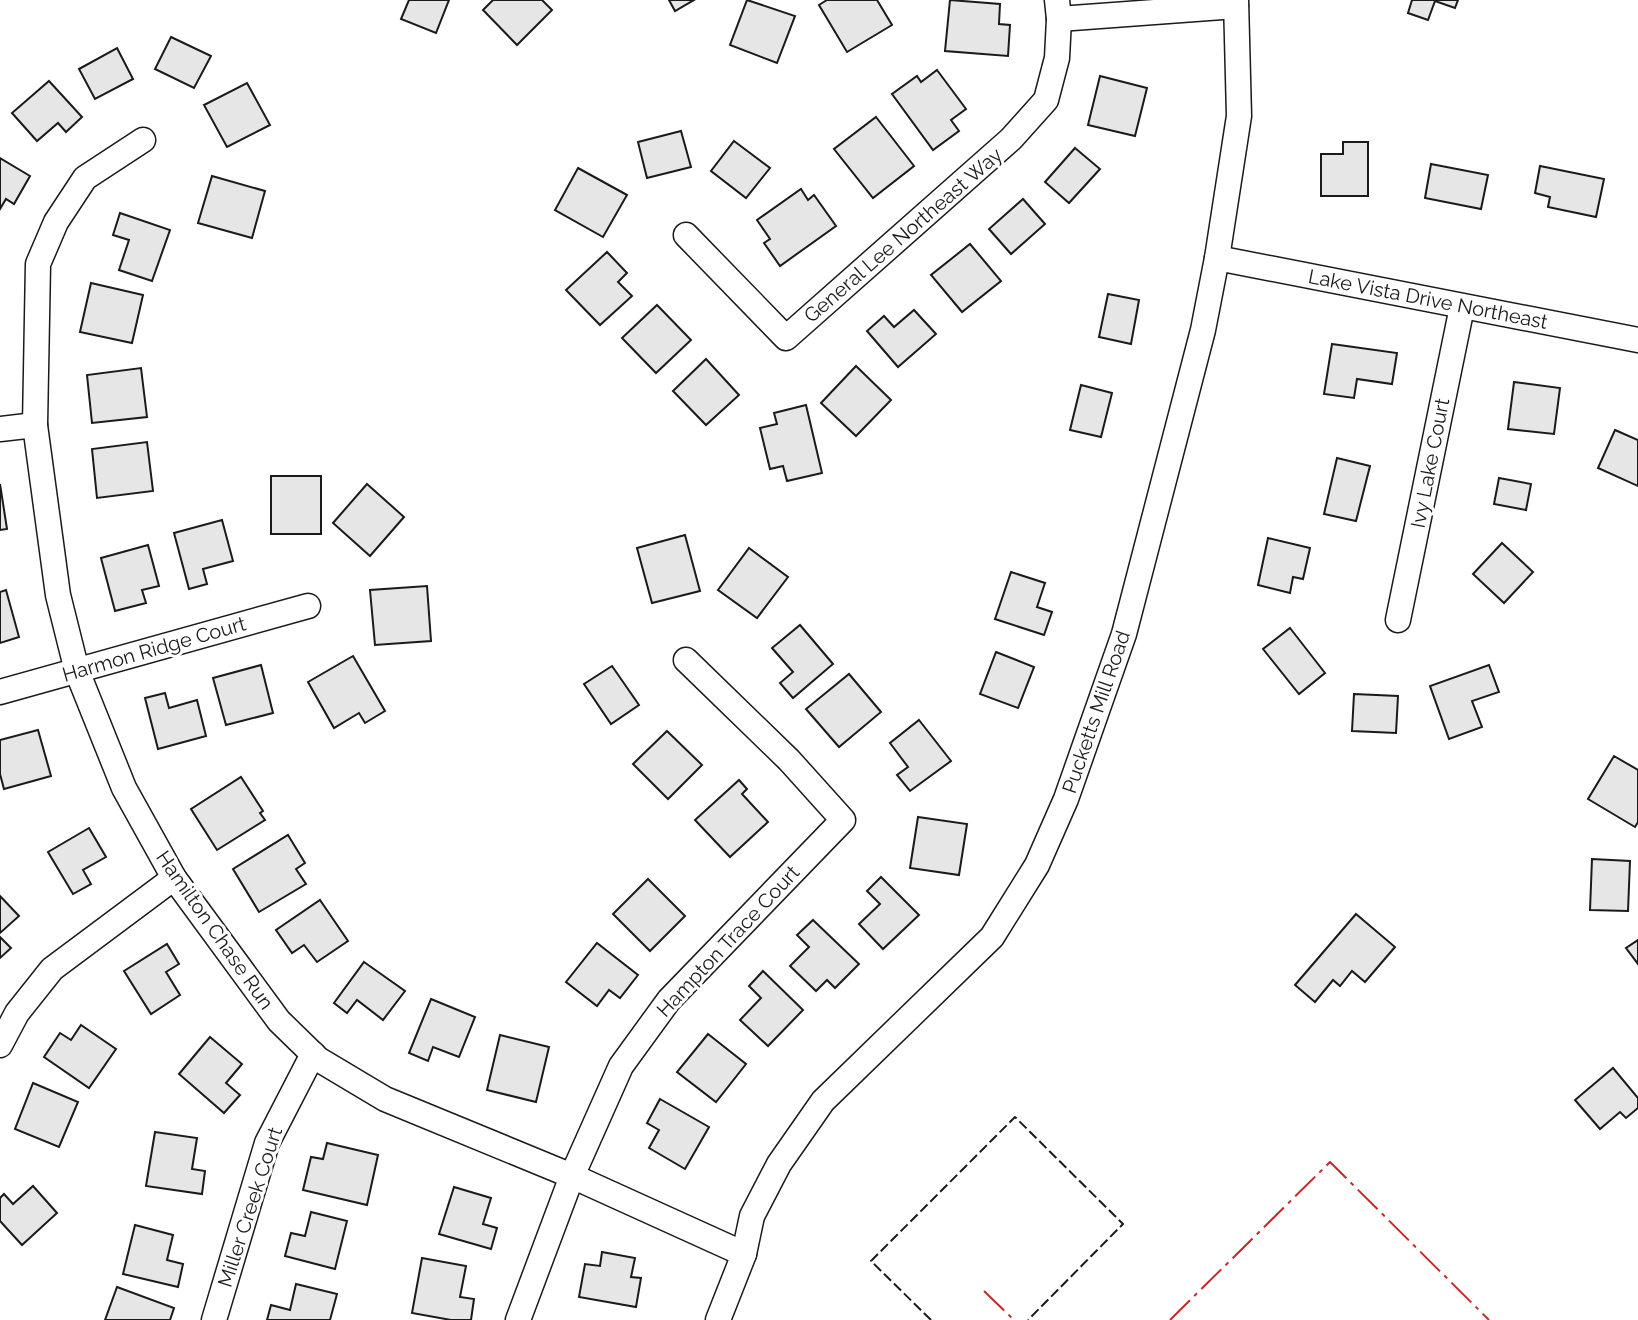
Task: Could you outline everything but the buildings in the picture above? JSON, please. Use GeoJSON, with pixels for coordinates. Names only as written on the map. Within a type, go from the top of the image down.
{"type":"FeatureCollection","features":[{"type":"Feature","properties":{"kind":"street"},"geometry":{"type":"LineString","coordinates":[[1058,10],[1236,3]]}},
{"type":"Feature","properties":{"kind":"street","name":"Pucketts Mill Road"},"geometry":{"type":"LineString","coordinates":[[718,1320],[744,1254],[752,1216],[779,1164],[823,1101],[992,937],[1037,865],[1066,799],[1124,634],[1203,330],[1239,116],[1236,3]]}},
{"type":"Feature","properties":{"kind":"street","name":"General Lee Northeast Way"},"geometry":{"type":"LineString","coordinates":[[686,235],[786,338],[1011,139],[1046,100],[1057,58],[1058,10]]}},
{"type":"Feature","properties":{"kind":"street","name":"Hamilton Chase Run"},"geometry":{"type":"LineString","coordinates":[[143,140],[85,178],[56,222],[38,264],[35,425],[58,595],[77,671],[124,788],[174,878],[279,1021],[313,1054],[385,1099],[572,1176],[744,1254]]}},
{"type":"Feature","properties":{"kind":"street","name":"Lake Vista Drive Northeast"},"geometry":{"type":"LineString","coordinates":[[1217,258],[1638,340]]}},
{"type":"Feature","properties":{"kind":"street","name":"Ivy Lake Court"},"geometry":{"type":"LineString","coordinates":[[1398,620],[1462,307]]}},
{"type":"Feature","properties":{"kind":"street"},"geometry":{"type":"LineString","coordinates":[[0,429],[35,425]]}},
{"type":"Feature","properties":{"kind":"street","name":"Harmon Ridge Court"},"geometry":{"type":"LineString","coordinates":[[0,692],[308,606]]}},
{"type":"Feature","properties":{"kind":"street","name":"Hampton Trace Court"},"geometry":{"type":"LineString","coordinates":[[518,1320],[572,1176],[621,1066],[669,1000],[843,820],[789,760],[686,660]]}},
{"type":"Feature","properties":{"kind":"street"},"geometry":{"type":"LineString","coordinates":[[0,1045],[17,1013],[52,969],[174,878]]}},
{"type":"Feature","properties":{"kind":"street","name":"Miller Creek Court"},"geometry":{"type":"LineString","coordinates":[[214,1320],[267,1143],[313,1054]]}},
{"type":"Feature","properties":{"kind":"fence"},"geometry":{"type":"LineString","coordinates":[[931,1320],[871,1261],[1015,1117],[1123,1224],[1028,1320]]}},
{"type":"Feature","properties":{"kind":"power"},"geometry":{"type":"LineString","coordinates":[[1170,1320],[1330,1162],[1489,1320]]}},
{"type":"Feature","properties":{"kind":"power"},"geometry":{"type":"LineString","coordinates":[[984,1291],[1014,1320]]}}]}
